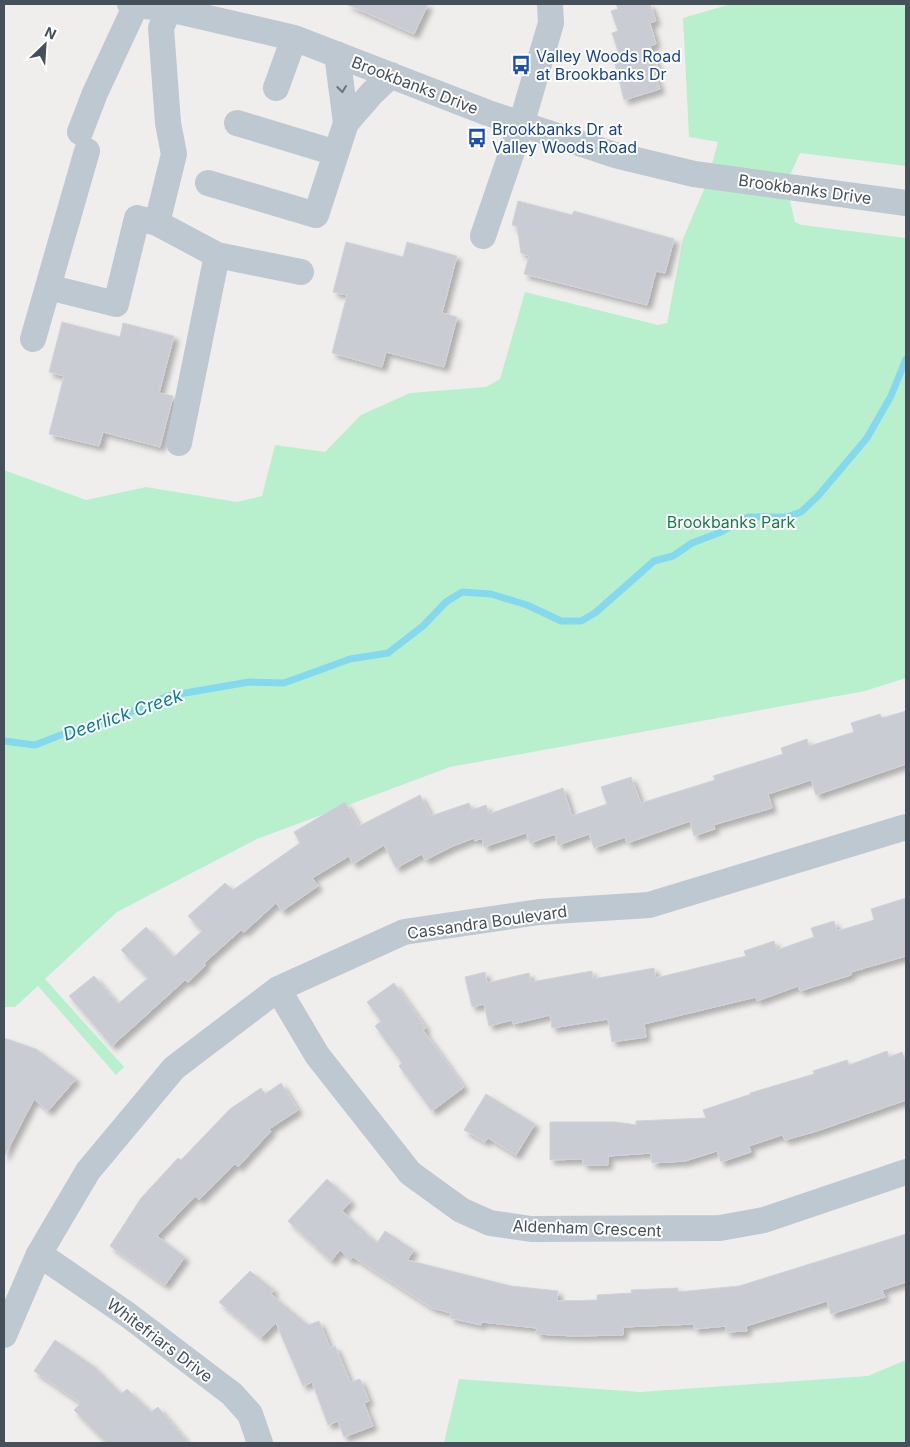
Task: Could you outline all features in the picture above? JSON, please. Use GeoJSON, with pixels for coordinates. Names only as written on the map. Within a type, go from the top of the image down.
{"type":"FeatureCollection","features":[{"type":"Feature","properties":{"kind":"street"},"geometry":{"type":"LineString","coordinates":[[33,340],[48,287],[95,93],[133,4]]}},
{"type":"Feature","properties":{"kind":"street","name":"Brookbanks Drive"},"geometry":{"type":"LineString","coordinates":[[133,4],[169,9],[294,38],[521,125],[615,155],[694,174],[906,202]]}},
{"type":"Feature","properties":{"kind":"street"},"geometry":{"type":"LineString","coordinates":[[483,236],[521,125],[551,23],[550,4]]}},
{"type":"Feature","properties":{"kind":"street"},"geometry":{"type":"LineString","coordinates":[[157,223],[174,154],[168,123],[161,28],[169,9]]}},
{"type":"Feature","properties":{"kind":"street"},"geometry":{"type":"LineString","coordinates":[[276,88],[294,38]]}},
{"type":"Feature","properties":{"kind":"street"},"geometry":{"type":"LineString","coordinates":[[336,54],[346,123]]}},
{"type":"Feature","properties":{"kind":"street"},"geometry":{"type":"LineString","coordinates":[[208,183],[316,215],[346,123],[372,93],[391,76]]}},
{"type":"Feature","properties":{"kind":"street"},"geometry":{"type":"LineString","coordinates":[[237,123],[336,153]]}},
{"type":"Feature","properties":{"kind":"street"},"geometry":{"type":"LineString","coordinates":[[48,287],[116,304],[137,218],[157,223],[217,255],[301,272]]}},
{"type":"Feature","properties":{"kind":"street"},"geometry":{"type":"LineString","coordinates":[[179,443],[217,255]]}},
{"type":"Feature","properties":{"kind":"street","name":"Cassandra Boulevard"},"geometry":{"type":"LineString","coordinates":[[4,1335],[39,1254],[88,1170],[174,1068],[278,989],[404,932],[539,912],[649,905],[906,827]]}},
{"type":"Feature","properties":{"kind":"street","name":"Aldenham Crescent"},"geometry":{"type":"LineString","coordinates":[[278,989],[317,1055],[410,1173],[461,1210],[490,1224],[530,1229],[720,1228],[764,1220],[906,1172]]}},
{"type":"Feature","properties":{"kind":"street","name":"Whitefriars Drive"},"geometry":{"type":"LineString","coordinates":[[39,1254],[128,1315],[232,1394],[250,1414],[260,1443]]}},
{"type":"Feature","properties":{"kind":"green space","name":"Brookbanks Park"},"geometry":{"type":"Polygon","coordinates":[[[731,4],[906,4],[906,166],[800,153],[786,184],[795,222],[802,225],[906,238],[906,678],[865,691],[450,767],[257,839],[117,912],[45,979],[124,1067],[116,1075],[38,986],[15,1007],[4,1007],[4,470],[86,500],[146,487],[237,502],[262,496],[275,445],[325,452],[361,415],[410,393],[486,387],[500,379],[525,292],[658,325],[667,323],[683,239],[707,182],[718,142],[689,137],[683,18],[731,4]]]}},
{"type":"Feature","properties":{"kind":"green space"},"geometry":{"type":"Polygon","coordinates":[[[906,1360],[906,1443],[444,1443],[459,1379],[640,1392],[868,1376],[906,1360]]]}},
{"type":"Feature","properties":{"kind":"building"},"geometry":{"type":"Polygon","coordinates":[[[346,4],[428,4],[414,34],[346,4]]]}},
{"type":"Feature","properties":{"kind":"building"},"geometry":{"type":"Polygon","coordinates":[[[616,4],[650,4],[656,21],[650,23],[656,44],[650,46],[658,68],[653,69],[660,89],[624,100],[613,56],[619,54],[612,33],[618,31],[611,11],[618,9],[616,4]]]}},
{"type":"Feature","properties":{"kind":"building"},"geometry":{"type":"Polygon","coordinates":[[[518,201],[572,215],[574,211],[674,239],[665,273],[656,271],[647,305],[524,274],[529,256],[521,253],[517,227],[512,225],[518,201]]]}},
{"type":"Feature","properties":{"kind":"building"},"geometry":{"type":"Polygon","coordinates":[[[346,242],[403,257],[407,242],[457,256],[442,313],[457,317],[444,367],[386,352],[382,367],[332,353],[347,295],[333,292],[346,242]]]}},
{"type":"Feature","properties":{"kind":"building"},"geometry":{"type":"Polygon","coordinates":[[[62,322],[120,337],[123,323],[174,336],[159,393],[173,396],[160,447],[103,432],[99,446],[49,434],[64,376],[49,372],[62,322]]]}},
{"type":"Feature","properties":{"kind":"building"},"geometry":{"type":"Polygon","coordinates":[[[906,711],[906,764],[816,795],[811,780],[768,794],[772,808],[713,825],[715,829],[694,836],[690,821],[627,843],[625,837],[594,848],[589,834],[558,845],[555,834],[530,843],[526,833],[484,847],[482,838],[475,841],[474,838],[425,860],[422,854],[396,868],[384,845],[353,864],[349,856],[312,878],[318,886],[282,911],[276,903],[244,932],[241,930],[204,963],[206,965],[188,982],[185,980],[112,1046],[69,996],[94,976],[118,1004],[148,978],[121,950],[146,927],[174,957],[202,931],[188,916],[225,883],[233,890],[300,843],[294,832],[345,802],[359,826],[420,795],[431,816],[469,803],[472,810],[486,805],[489,814],[563,788],[572,816],[607,804],[601,787],[631,777],[641,803],[715,780],[713,776],[783,754],[781,748],[807,739],[809,746],[854,732],[851,723],[880,714],[882,718],[906,711]]]}},
{"type":"Feature","properties":{"kind":"building"},"geometry":{"type":"Polygon","coordinates":[[[906,898],[906,956],[851,972],[851,975],[800,991],[798,986],[757,1001],[756,997],[644,1024],[646,1037],[612,1042],[608,1019],[552,1028],[550,1015],[513,1024],[512,1020],[489,1026],[484,1004],[472,1007],[465,977],[485,972],[487,983],[529,973],[531,982],[592,971],[593,979],[654,968],[656,978],[746,956],[744,951],[774,941],[777,950],[814,937],[811,928],[834,921],[837,931],[874,920],[871,909],[906,898]]]}},
{"type":"Feature","properties":{"kind":"building"},"geometry":{"type":"Polygon","coordinates":[[[394,983],[426,1028],[423,1030],[464,1087],[432,1111],[399,1066],[402,1063],[375,1026],[381,1021],[367,1002],[394,983]]]}},
{"type":"Feature","properties":{"kind":"building"},"geometry":{"type":"Polygon","coordinates":[[[4,1038],[36,1049],[76,1079],[48,1111],[34,1099],[4,1157],[4,1038]]]}},
{"type":"Feature","properties":{"kind":"building"},"geometry":{"type":"Polygon","coordinates":[[[887,1051],[889,1057],[902,1052],[906,1063],[906,1100],[817,1131],[785,1140],[782,1135],[749,1146],[751,1152],[721,1162],[717,1151],[685,1161],[652,1163],[651,1153],[608,1156],[608,1165],[583,1165],[583,1159],[550,1160],[550,1122],[616,1122],[636,1125],[636,1121],[706,1118],[703,1110],[750,1093],[814,1074],[813,1071],[847,1060],[849,1065],[887,1051]]]}},
{"type":"Feature","properties":{"kind":"building"},"geometry":{"type":"Polygon","coordinates":[[[281,1083],[298,1110],[269,1129],[271,1131],[238,1167],[235,1164],[199,1200],[195,1196],[157,1236],[185,1257],[165,1285],[110,1246],[141,1198],[178,1158],[181,1160],[230,1109],[261,1088],[265,1094],[281,1083]]]}},
{"type":"Feature","properties":{"kind":"building"},"geometry":{"type":"Polygon","coordinates":[[[486,1094],[535,1124],[516,1155],[488,1138],[485,1142],[464,1130],[486,1094]]]}},
{"type":"Feature","properties":{"kind":"building"},"geometry":{"type":"Polygon","coordinates":[[[327,1179],[351,1201],[342,1211],[377,1243],[385,1231],[414,1250],[407,1260],[511,1286],[558,1291],[557,1301],[597,1300],[597,1295],[632,1293],[631,1290],[678,1288],[678,1292],[739,1286],[906,1234],[906,1282],[882,1290],[885,1297],[831,1314],[827,1301],[746,1326],[747,1331],[726,1332],[726,1326],[694,1329],[694,1324],[623,1327],[623,1335],[574,1336],[536,1334],[537,1328],[482,1322],[481,1325],[450,1318],[451,1313],[432,1308],[353,1257],[350,1260],[340,1250],[331,1261],[288,1221],[327,1179]]]}},
{"type":"Feature","properties":{"kind":"building"},"geometry":{"type":"Polygon","coordinates":[[[250,1271],[274,1290],[271,1294],[308,1325],[319,1321],[330,1348],[335,1346],[350,1382],[360,1379],[369,1401],[364,1403],[373,1426],[344,1437],[338,1421],[328,1425],[312,1382],[303,1386],[276,1323],[261,1338],[219,1302],[250,1271]]]}},
{"type":"Feature","properties":{"kind":"building"},"geometry":{"type":"Polygon","coordinates":[[[55,1340],[92,1365],[121,1394],[127,1389],[151,1412],[158,1407],[188,1443],[107,1443],[74,1410],[81,1403],[34,1371],[55,1340]]]}},
{"type":"Feature","properties":{"kind":"waterway","name":"Deerlick Creek"},"geometry":{"type":"LineString","coordinates":[[4,741],[35,745],[71,731],[105,723],[168,696],[249,682],[284,683],[350,659],[388,653],[423,626],[446,602],[462,592],[491,594],[527,605],[561,621],[581,621],[595,613],[654,561],[673,556],[692,543],[721,532],[748,517],[787,517],[801,512],[818,496],[867,438],[891,396],[906,359]]}},
{"type":"Feature","properties":{"kind":"place","name":"Valley Woods Road at Brookbanks Dr"},"geometry":{"type":"Point","coordinates":[521,65]}},
{"type":"Feature","properties":{"kind":"place","name":"Brookbanks Dr at Valley Woods Road"},"geometry":{"type":"Point","coordinates":[477,138]}}]}
